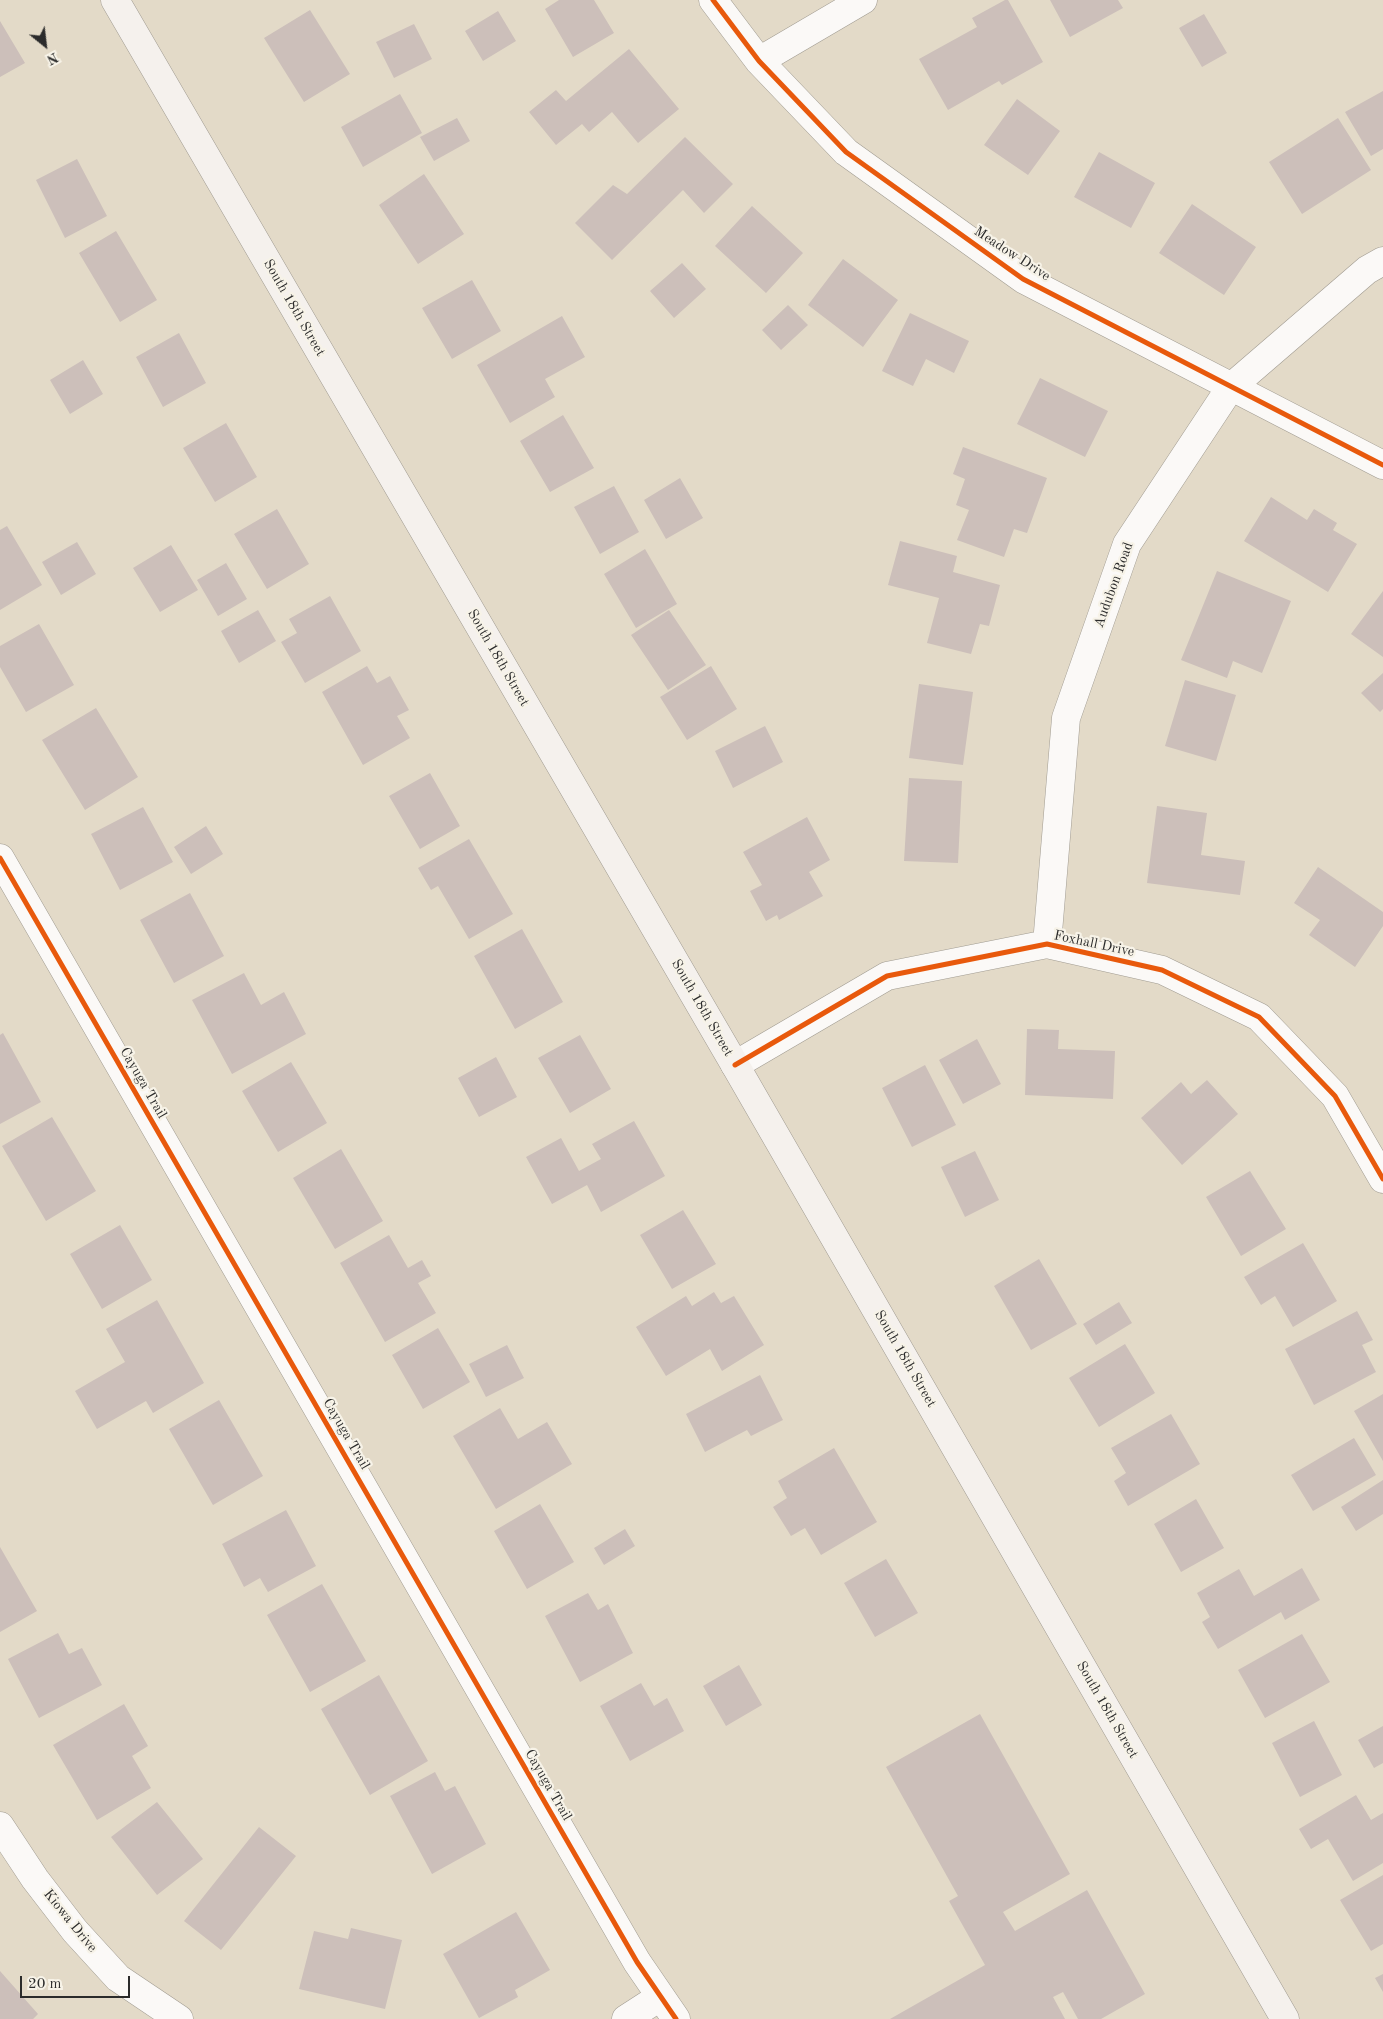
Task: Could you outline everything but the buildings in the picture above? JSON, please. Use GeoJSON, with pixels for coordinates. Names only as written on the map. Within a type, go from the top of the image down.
{"type":"FeatureCollection","features":[{"type":"Feature","properties":{"kind":"main road","name":"South 18th Street"},"geometry":{"type":"LineString","coordinates":[[115,0],[735,1065],[1285,2019]]}},
{"type":"Feature","properties":{"kind":"street","name":"Meadow Drive"},"geometry":{"type":"LineString","coordinates":[[712,0],[758,61],[846,152],[1023,279],[1230,388],[1383,465]]}},
{"type":"Feature","properties":{"kind":"street"},"geometry":{"type":"LineString","coordinates":[[758,61],[863,0]]}},
{"type":"Feature","properties":{"kind":"street","name":"Audubon Road"},"geometry":{"type":"LineString","coordinates":[[1047,944],[1066,718],[1127,544],[1230,388],[1367,270],[1383,261]]}},
{"type":"Feature","properties":{"kind":"street","name":"Cayuga Trail"},"geometry":{"type":"LineString","coordinates":[[0,858],[637,1962],[676,2019]]}},
{"type":"Feature","properties":{"kind":"street","name":"Foxhall Drive"},"geometry":{"type":"LineString","coordinates":[[735,1065],[886,976],[1047,944],[1162,970],[1259,1017],[1335,1096],[1383,1179]]}},
{"type":"Feature","properties":{"kind":"street","name":"Kiowa Drive"},"geometry":{"type":"LineString","coordinates":[[0,1826],[35,1878],[75,1931],[118,1978],[178,2019]]}},
{"type":"Feature","properties":{"kind":"street"},"geometry":{"type":"LineString","coordinates":[[626,2019],[660,1997]]}},
{"type":"Feature","properties":{"kind":"cycle path"},"geometry":{"type":"LineString","coordinates":[[713,0],[759,61],[846,152],[1023,279],[1383,465]]}},
{"type":"Feature","properties":{"kind":"cycle path"},"geometry":{"type":"LineString","coordinates":[[0,858],[637,1962],[676,2019]]}},
{"type":"Feature","properties":{"kind":"cycle path"},"geometry":{"type":"LineString","coordinates":[[735,1065],[887,976],[1047,944],[1162,970],[1259,1017],[1335,1096],[1383,1179]]}}]}
